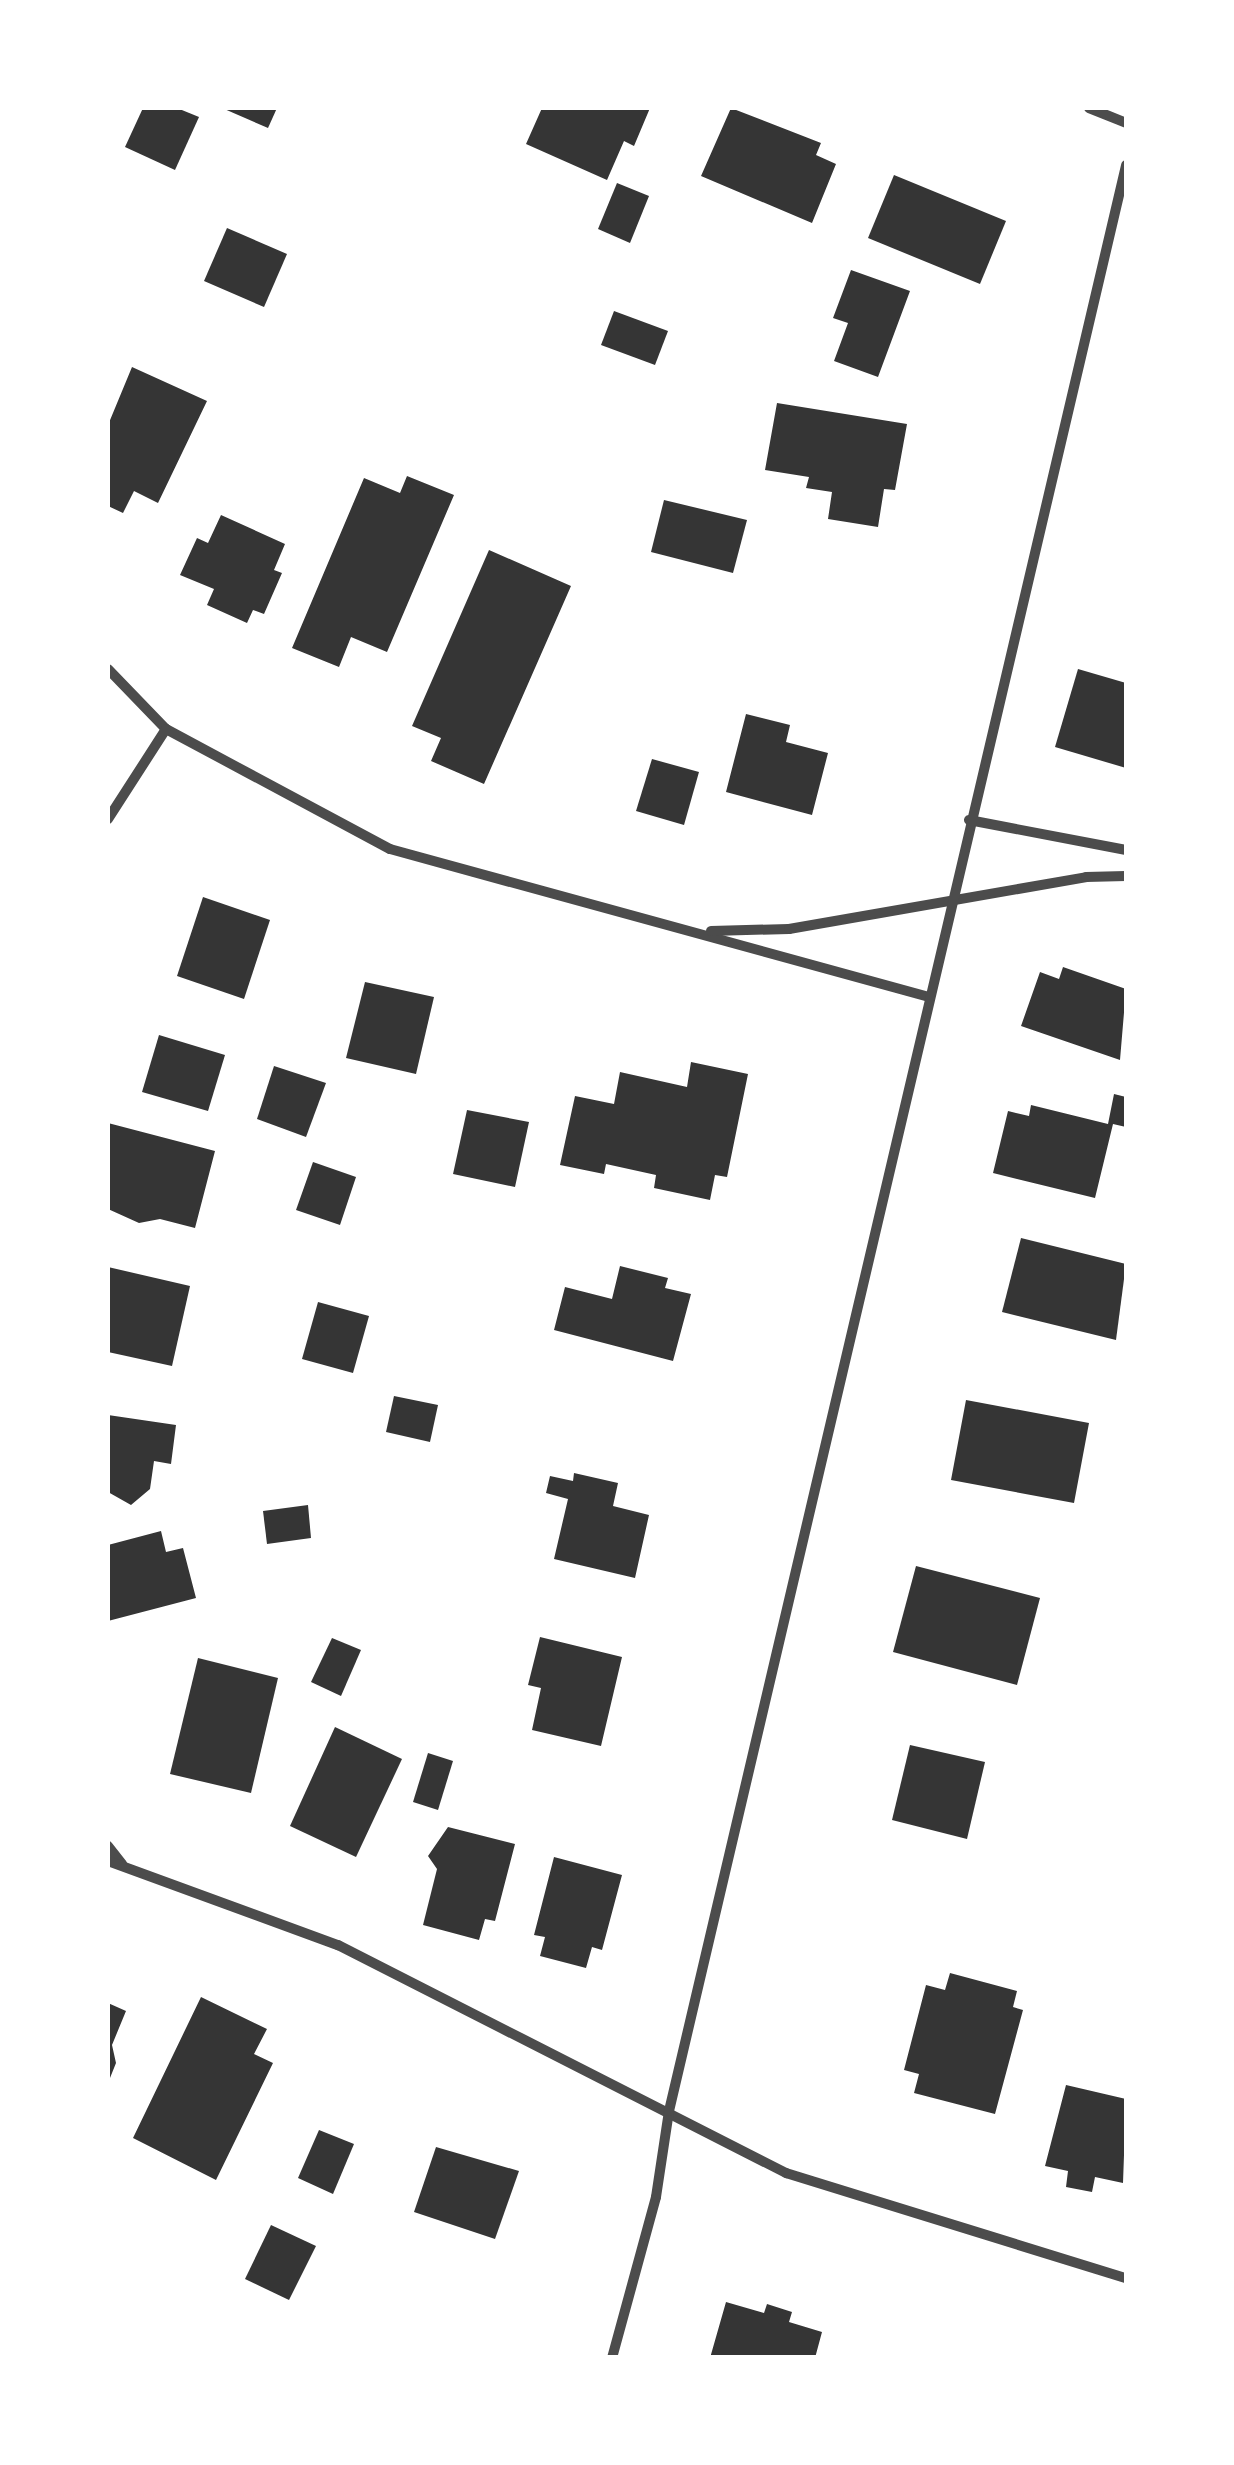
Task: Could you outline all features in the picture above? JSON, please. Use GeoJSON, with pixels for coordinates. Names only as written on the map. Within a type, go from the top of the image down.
{"type":"FeatureCollection","features":[{"type":"Feature","properties":{"kind":"street"},"geometry":{"type":"LineString","coordinates":[[1089,108],[1126,123]]}},
{"type":"Feature","properties":{"kind":"street"},"geometry":{"type":"LineString","coordinates":[[612,2358],[656,2198],[668,2111],[1126,165]]}},
{"type":"Feature","properties":{"kind":"street"},"geometry":{"type":"LineString","coordinates":[[108,669],[166,729],[390,849],[929,997]]}},
{"type":"Feature","properties":{"kind":"street"},"geometry":{"type":"LineString","coordinates":[[108,819],[166,729]]}},
{"type":"Feature","properties":{"kind":"street"},"geometry":{"type":"LineString","coordinates":[[970,820],[1126,850]]}},
{"type":"Feature","properties":{"kind":"street"},"geometry":{"type":"LineString","coordinates":[[700,932],[789,929],[951,900],[1126,876]]}},
{"type":"Feature","properties":{"kind":"street"},"geometry":{"type":"LineString","coordinates":[[108,1846],[123,1865]]}},
{"type":"Feature","properties":{"kind":"street"},"geometry":{"type":"LineString","coordinates":[[108,1861],[338,1945],[786,2173],[1126,2278]]}},
{"type":"Feature","properties":{"kind":"building"},"geometry":{"type":"Polygon","coordinates":[[[143,108],[177,108],[199,117],[175,170],[125,147],[143,108]]]}},
{"type":"Feature","properties":{"kind":"building"},"geometry":{"type":"Polygon","coordinates":[[[222,108],[277,108],[268,128],[222,108]]]}},
{"type":"Feature","properties":{"kind":"building"},"geometry":{"type":"Polygon","coordinates":[[[542,108],[650,108],[634,146],[624,141],[607,180],[526,144],[542,108]]]}},
{"type":"Feature","properties":{"kind":"building"},"geometry":{"type":"Polygon","coordinates":[[[731,108],[821,143],[816,155],[836,164],[812,223],[701,176],[731,108]]]}},
{"type":"Feature","properties":{"kind":"building"},"geometry":{"type":"Polygon","coordinates":[[[894,175],[1006,221],[980,284],[868,238],[894,175]]]}},
{"type":"Feature","properties":{"kind":"building"},"geometry":{"type":"Polygon","coordinates":[[[617,183],[649,196],[630,243],[598,229],[617,183]]]}},
{"type":"Feature","properties":{"kind":"building"},"geometry":{"type":"Polygon","coordinates":[[[227,228],[287,254],[264,307],[204,281],[227,228]]]}},
{"type":"Feature","properties":{"kind":"building"},"geometry":{"type":"Polygon","coordinates":[[[851,270],[910,291],[878,377],[834,361],[848,323],[833,318],[851,270]]]}},
{"type":"Feature","properties":{"kind":"building"},"geometry":{"type":"Polygon","coordinates":[[[614,311],[668,331],[655,365],[601,345],[614,311]]]}},
{"type":"Feature","properties":{"kind":"building"},"geometry":{"type":"Polygon","coordinates":[[[132,367],[207,401],[158,503],[134,491],[123,513],[108,506],[108,425],[132,367]]]}},
{"type":"Feature","properties":{"kind":"building"},"geometry":{"type":"Polygon","coordinates":[[[777,403],[907,424],[895,490],[884,489],[878,527],[828,519],[832,492],[806,488],[809,477],[765,470],[777,403]]]}},
{"type":"Feature","properties":{"kind":"building"},"geometry":{"type":"Polygon","coordinates":[[[407,476],[454,495],[387,652],[351,637],[339,667],[292,648],[364,478],[400,493],[407,476]]]}},
{"type":"Feature","properties":{"kind":"building"},"geometry":{"type":"Polygon","coordinates":[[[664,500],[747,520],[733,573],[651,552],[664,500]]]}},
{"type":"Feature","properties":{"kind":"building"},"geometry":{"type":"Polygon","coordinates":[[[221,515],[285,544],[274,570],[282,573],[264,614],[253,610],[247,623],[207,605],[214,589],[180,575],[197,538],[208,543],[221,515]]]}},
{"type":"Feature","properties":{"kind":"building"},"geometry":{"type":"Polygon","coordinates":[[[489,550],[571,586],[484,784],[431,761],[441,738],[412,726],[489,550]]]}},
{"type":"Feature","properties":{"kind":"building"},"geometry":{"type":"Polygon","coordinates":[[[1078,669],[1126,683],[1126,768],[1055,747],[1078,669]]]}},
{"type":"Feature","properties":{"kind":"building"},"geometry":{"type":"Polygon","coordinates":[[[746,714],[790,725],[786,742],[828,753],[812,815],[726,792],[746,714]]]}},
{"type":"Feature","properties":{"kind":"building"},"geometry":{"type":"Polygon","coordinates":[[[652,759],[699,772],[684,825],[636,811],[652,759]]]}},
{"type":"Feature","properties":{"kind":"building"},"geometry":{"type":"Polygon","coordinates":[[[203,897],[270,920],[244,999],[177,976],[203,897]]]}},
{"type":"Feature","properties":{"kind":"building"},"geometry":{"type":"Polygon","coordinates":[[[1063,967],[1126,989],[1120,1060],[1021,1026],[1040,972],[1059,979],[1063,967]]]}},
{"type":"Feature","properties":{"kind":"building"},"geometry":{"type":"Polygon","coordinates":[[[365,982],[434,997],[416,1074],[346,1058],[365,982]]]}},
{"type":"Feature","properties":{"kind":"building"},"geometry":{"type":"Polygon","coordinates":[[[159,1035],[225,1055],[208,1111],[142,1092],[159,1035]]]}},
{"type":"Feature","properties":{"kind":"building"},"geometry":{"type":"Polygon","coordinates":[[[691,1062],[748,1074],[727,1177],[715,1175],[710,1200],[654,1188],[656,1175],[606,1164],[604,1174],[560,1165],[575,1096],[614,1104],[620,1072],[687,1087],[691,1062]]]}},
{"type":"Feature","properties":{"kind":"building"},"geometry":{"type":"Polygon","coordinates":[[[274,1066],[326,1083],[306,1137],[257,1119],[274,1066]]]}},
{"type":"Feature","properties":{"kind":"building"},"geometry":{"type":"Polygon","coordinates":[[[1114,1094],[1126,1097],[1126,1127],[1113,1124],[1095,1198],[993,1173],[1008,1111],[1029,1116],[1031,1105],[1108,1124],[1114,1094]]]}},
{"type":"Feature","properties":{"kind":"building"},"geometry":{"type":"Polygon","coordinates":[[[467,1110],[529,1122],[515,1187],[453,1174],[467,1110]]]}},
{"type":"Feature","properties":{"kind":"building"},"geometry":{"type":"Polygon","coordinates":[[[108,1123],[215,1151],[195,1228],[160,1219],[139,1223],[108,1209],[108,1123]]]}},
{"type":"Feature","properties":{"kind":"building"},"geometry":{"type":"Polygon","coordinates":[[[313,1162],[356,1177],[340,1225],[296,1210],[313,1162]]]}},
{"type":"Feature","properties":{"kind":"building"},"geometry":{"type":"Polygon","coordinates":[[[1021,1238],[1126,1264],[1116,1340],[1002,1312],[1021,1238]]]}},
{"type":"Feature","properties":{"kind":"building"},"geometry":{"type":"Polygon","coordinates":[[[620,1266],[668,1278],[665,1288],[691,1294],[673,1361],[554,1330],[565,1287],[612,1299],[620,1266]]]}},
{"type":"Feature","properties":{"kind":"building"},"geometry":{"type":"Polygon","coordinates":[[[108,1267],[190,1286],[172,1366],[108,1352],[108,1267]]]}},
{"type":"Feature","properties":{"kind":"building"},"geometry":{"type":"Polygon","coordinates":[[[318,1302],[369,1316],[353,1373],[302,1359],[318,1302]]]}},
{"type":"Feature","properties":{"kind":"building"},"geometry":{"type":"Polygon","coordinates":[[[394,1396],[438,1405],[430,1442],[386,1432],[394,1396]]]}},
{"type":"Feature","properties":{"kind":"building"},"geometry":{"type":"Polygon","coordinates":[[[966,1400],[1089,1423],[1074,1503],[951,1480],[966,1400]]]}},
{"type":"Feature","properties":{"kind":"building"},"geometry":{"type":"Polygon","coordinates":[[[108,1415],[176,1425],[171,1464],[154,1461],[150,1489],[131,1505],[108,1492],[108,1415]]]}},
{"type":"Feature","properties":{"kind":"building"},"geometry":{"type":"Polygon","coordinates":[[[574,1473],[618,1483],[613,1506],[649,1515],[635,1578],[554,1559],[568,1499],[546,1493],[550,1476],[573,1481],[574,1473]]]}},
{"type":"Feature","properties":{"kind":"building"},"geometry":{"type":"Polygon","coordinates":[[[308,1505],[311,1538],[267,1544],[263,1511],[308,1505]]]}},
{"type":"Feature","properties":{"kind":"building"},"geometry":{"type":"Polygon","coordinates":[[[161,1531],[166,1552],[183,1548],[196,1598],[108,1621],[108,1545],[161,1531]]]}},
{"type":"Feature","properties":{"kind":"building"},"geometry":{"type":"Polygon","coordinates":[[[916,1566],[1040,1598],[1017,1685],[893,1652],[916,1566]]]}},
{"type":"Feature","properties":{"kind":"building"},"geometry":{"type":"Polygon","coordinates":[[[540,1637],[622,1657],[601,1746],[532,1730],[541,1688],[528,1685],[540,1637]]]}},
{"type":"Feature","properties":{"kind":"building"},"geometry":{"type":"Polygon","coordinates":[[[332,1638],[361,1650],[341,1696],[311,1682],[332,1638]]]}},
{"type":"Feature","properties":{"kind":"building"},"geometry":{"type":"Polygon","coordinates":[[[198,1658],[278,1678],[251,1793],[170,1774],[198,1658]]]}},
{"type":"Feature","properties":{"kind":"building"},"geometry":{"type":"Polygon","coordinates":[[[335,1727],[402,1759],[356,1857],[290,1826],[335,1727]]]}},
{"type":"Feature","properties":{"kind":"building"},"geometry":{"type":"Polygon","coordinates":[[[910,1745],[985,1762],[967,1839],[892,1820],[910,1745]]]}},
{"type":"Feature","properties":{"kind":"building"},"geometry":{"type":"Polygon","coordinates":[[[428,1753],[453,1761],[438,1810],[413,1802],[428,1753]]]}},
{"type":"Feature","properties":{"kind":"building"},"geometry":{"type":"Polygon","coordinates":[[[448,1827],[515,1844],[495,1921],[485,1919],[479,1940],[423,1925],[437,1869],[428,1856],[448,1827]]]}},
{"type":"Feature","properties":{"kind":"building"},"geometry":{"type":"Polygon","coordinates":[[[554,1857],[622,1875],[602,1950],[592,1947],[586,1968],[540,1956],[545,1937],[534,1935],[554,1857]]]}},
{"type":"Feature","properties":{"kind":"building"},"geometry":{"type":"Polygon","coordinates":[[[950,1973],[1017,1991],[1013,2007],[1023,2010],[995,2114],[914,2093],[919,2074],[904,2070],[926,1985],[945,1990],[950,1973]]]}},
{"type":"Feature","properties":{"kind":"building"},"geometry":{"type":"Polygon","coordinates":[[[201,1997],[267,2029],[254,2054],[273,2063],[216,2180],[133,2138],[201,1997]]]}},
{"type":"Feature","properties":{"kind":"building"},"geometry":{"type":"Polygon","coordinates":[[[108,2003],[126,2011],[112,2045],[116,2063],[108,2083],[108,2003]]]}},
{"type":"Feature","properties":{"kind":"building"},"geometry":{"type":"Polygon","coordinates":[[[1066,2085],[1126,2099],[1123,2183],[1095,2177],[1092,2192],[1066,2187],[1068,2171],[1045,2166],[1066,2085]]]}},
{"type":"Feature","properties":{"kind":"building"},"geometry":{"type":"Polygon","coordinates":[[[319,2130],[354,2144],[333,2194],[298,2178],[319,2130]]]}},
{"type":"Feature","properties":{"kind":"building"},"geometry":{"type":"Polygon","coordinates":[[[436,2147],[519,2171],[495,2239],[414,2212],[436,2147]]]}},
{"type":"Feature","properties":{"kind":"building"},"geometry":{"type":"Polygon","coordinates":[[[271,2225],[316,2246],[289,2300],[245,2279],[271,2225]]]}},
{"type":"Feature","properties":{"kind":"building"},"geometry":{"type":"Polygon","coordinates":[[[726,2302],[764,2313],[767,2304],[792,2312],[789,2322],[822,2332],[815,2358],[710,2358],[726,2302]]]}}]}
